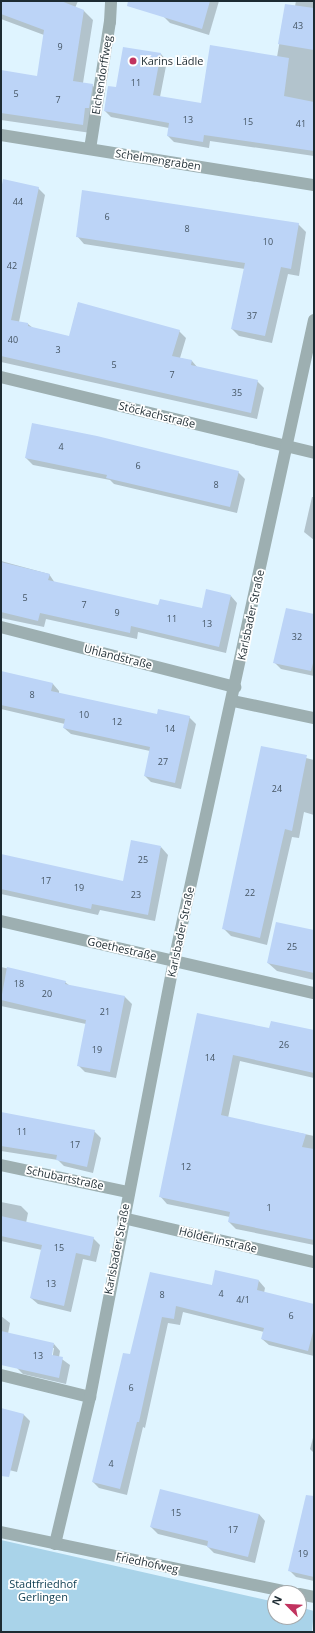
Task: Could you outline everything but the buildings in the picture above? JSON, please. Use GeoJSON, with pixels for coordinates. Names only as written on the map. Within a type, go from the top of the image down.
{"type":"FeatureCollection","features":[{"type":"Feature","properties":{"kind":"street","name":"Eichendorffweg"},"geometry":{"type":"LineString","coordinates":[[90,149],[110,22],[111,1]]}},
{"type":"Feature","properties":{"kind":"street","name":"Schelmengraben"},"geometry":{"type":"LineString","coordinates":[[1,135],[314,185]]}},
{"type":"Feature","properties":{"kind":"street","name":"Karlsbader Straße"},"geometry":{"type":"LineString","coordinates":[[55,1544],[90,1397],[128,1192],[174,961],[233,701],[314,320]]}},
{"type":"Feature","properties":{"kind":"street","name":"Stöckachstraße"},"geometry":{"type":"LineString","coordinates":[[1,377],[314,453]]}},
{"type":"Feature","properties":{"kind":"street","name":"Uhlandstraße"},"geometry":{"type":"LineString","coordinates":[[1,627],[235,687]]}},
{"type":"Feature","properties":{"kind":"street"},"geometry":{"type":"LineString","coordinates":[[233,701],[314,718]]}},
{"type":"Feature","properties":{"kind":"street","name":"Goethestraße"},"geometry":{"type":"LineString","coordinates":[[1,921],[314,993]]}},
{"type":"Feature","properties":{"kind":"street","name":"Schubartstraße"},"geometry":{"type":"LineString","coordinates":[[1,1165],[128,1192]]}},
{"type":"Feature","properties":{"kind":"street","name":"Hölderlinstraße"},"geometry":{"type":"LineString","coordinates":[[123,1218],[314,1262]]}},
{"type":"Feature","properties":{"kind":"street"},"geometry":{"type":"LineString","coordinates":[[1,1375],[90,1397]]}},
{"type":"Feature","properties":{"kind":"street","name":"Friedhofweg"},"geometry":{"type":"LineString","coordinates":[[1,1532],[267,1587]]}},
{"type":"Feature","properties":{"kind":"green space","name":"Stadtfriedhof Gerlingen"},"geometry":{"type":"Polygon","coordinates":[[[1,1540],[267,1600],[267,1625],[307,1625],[307,1609],[314,1611],[312,1632],[1,1632],[1,1540]]]}},
{"type":"Feature","properties":{"kind":"place","name":"Karins Lädle"},"geometry":{"type":"Point","coordinates":[133,61]}}]}
